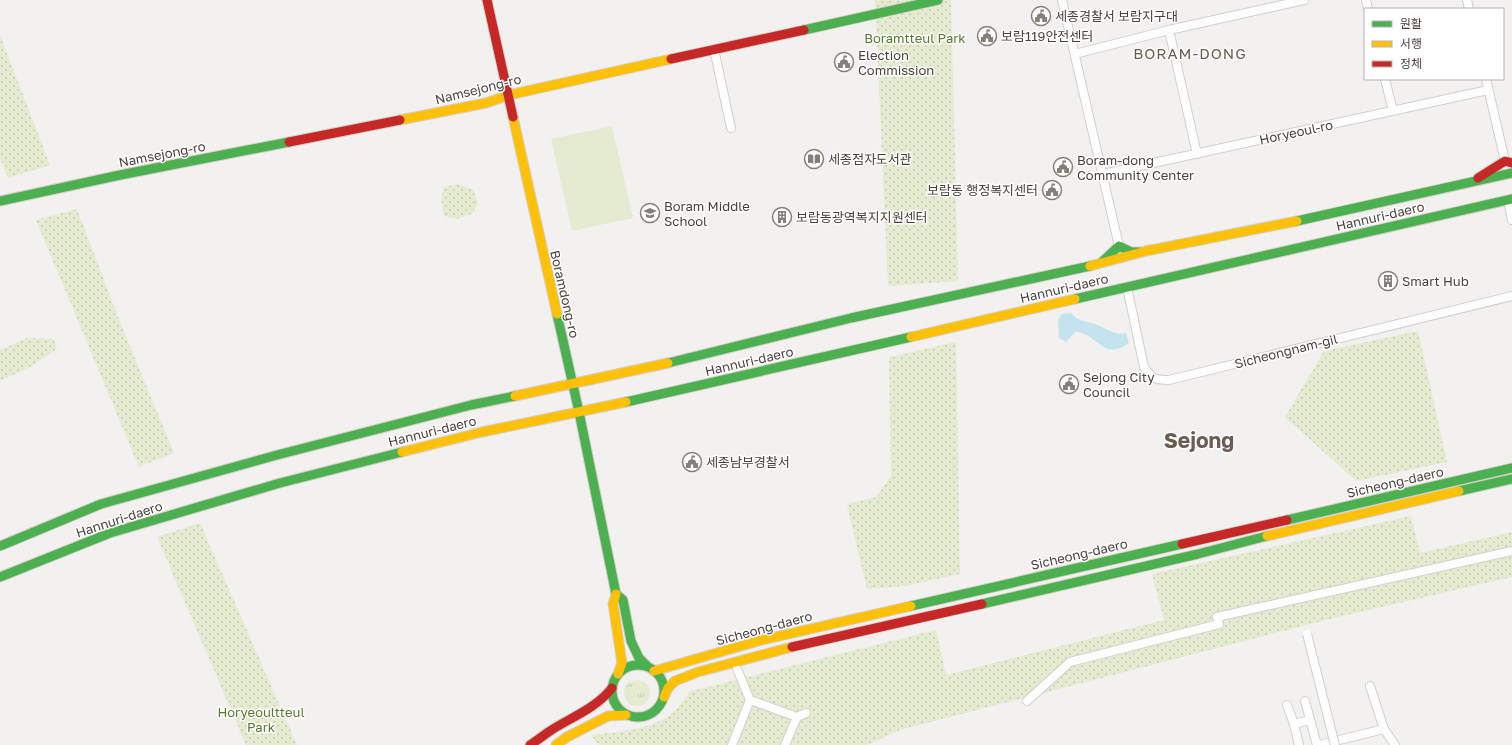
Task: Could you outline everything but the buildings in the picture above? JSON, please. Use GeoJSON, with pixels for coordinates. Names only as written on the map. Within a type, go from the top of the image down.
{"type":"FeatureCollection","features":[{"type":"Feature","properties":{"kind":"street","name":"Boramdong-ro"},"geometry":{"type":"LineString","coordinates":[[487,0],[579,412],[616,594]]}},
{"type":"Feature","properties":{"kind":"street","name":"Namsejong-ro"},"geometry":{"type":"LineString","coordinates":[[0,201],[120,175],[486,103],[509,95],[938,0]]}},
{"type":"Feature","properties":{"kind":"street"},"geometry":{"type":"LineString","coordinates":[[1062,0],[1119,246]]}},
{"type":"Feature","properties":{"kind":"street"},"geometry":{"type":"LineString","coordinates":[[1075,54],[1169,30],[1304,0]]}},
{"type":"Feature","properties":{"kind":"street"},"geometry":{"type":"LineString","coordinates":[[1169,30],[1197,154]]}},
{"type":"Feature","properties":{"kind":"street"},"geometry":{"type":"LineString","coordinates":[[714,49],[731,128]]}},
{"type":"Feature","properties":{"kind":"street"},"geometry":{"type":"LineString","coordinates":[[1385,80],[1393,111]]}},
{"type":"Feature","properties":{"kind":"street"},"geometry":{"type":"LineString","coordinates":[[1468,183],[1509,162],[1486,80]]}},
{"type":"Feature","properties":{"kind":"street","name":"Horyeoul-ro"},"geometry":{"type":"LineString","coordinates":[[1103,174],[1488,90]]}},
{"type":"Feature","properties":{"kind":"street","name":"Hannuri-daero"},"geometry":{"type":"LineString","coordinates":[[0,546],[101,504],[270,457],[471,405],[656,366],[851,318],[1100,264],[1146,251],[1339,212],[1512,173]]}},
{"type":"Feature","properties":{"kind":"street"},"geometry":{"type":"LineString","coordinates":[[1510,200],[1512,220]]}},
{"type":"Feature","properties":{"kind":"street","name":"Hannuri-daero"},"geometry":{"type":"LineString","coordinates":[[0,578],[110,533],[280,483],[482,432],[579,412],[1510,200]]}},
{"type":"Feature","properties":{"kind":"street"},"geometry":{"type":"LineString","coordinates":[[1119,246],[1131,252],[1146,251]]}},
{"type":"Feature","properties":{"kind":"street"},"geometry":{"type":"LineString","coordinates":[[1100,264],[1119,246]]}},
{"type":"Feature","properties":{"kind":"street","name":"Sicheongnam-gil"},"geometry":{"type":"LineString","coordinates":[[1127,287],[1144,367],[1150,377],[1158,380],[1169,380],[1512,296]]}},
{"type":"Feature","properties":{"kind":"street","name":"Sicheong-daero"},"geometry":{"type":"LineString","coordinates":[[651,669],[818,627],[1512,468]]}},
{"type":"Feature","properties":{"kind":"street","name":"Sicheong-daero"},"geometry":{"type":"LineString","coordinates":[[664,697],[668,688],[675,681],[698,672],[764,654],[1190,556],[1512,479]]}},
{"type":"Feature","properties":{"kind":"street"},"geometry":{"type":"LineString","coordinates":[[1027,701],[1070,662],[1219,624],[1217,617],[1512,551]]}},
{"type":"Feature","properties":{"kind":"street"},"geometry":{"type":"LineString","coordinates":[[556,745],[608,716],[626,715],[642,717],[649,715],[656,711],[664,697],[663,682],[639,658],[631,641],[624,600],[616,594],[613,604],[622,663],[614,680],[612,696],[619,710],[626,715]]}},
{"type":"Feature","properties":{"kind":"street"},"geometry":{"type":"LineString","coordinates":[[1307,634],[1335,745]]}},
{"type":"Feature","properties":{"kind":"street"},"geometry":{"type":"LineString","coordinates":[[618,674],[624,669],[632,666],[640,665],[651,669]]}},
{"type":"Feature","properties":{"kind":"street"},"geometry":{"type":"LineString","coordinates":[[732,745],[750,700],[737,669]]}},
{"type":"Feature","properties":{"kind":"street"},"geometry":{"type":"LineString","coordinates":[[1370,686],[1384,729],[1395,745]]}},
{"type":"Feature","properties":{"kind":"street"},"geometry":{"type":"LineString","coordinates":[[530,745],[553,729],[600,702],[612,688]]}},
{"type":"Feature","properties":{"kind":"street"},"geometry":{"type":"LineString","coordinates":[[750,700],[797,718]]}},
{"type":"Feature","properties":{"kind":"street"},"geometry":{"type":"LineString","coordinates":[[1305,701],[1318,745],[1384,729]]}},
{"type":"Feature","properties":{"kind":"street"},"geometry":{"type":"LineString","coordinates":[[1287,705],[1294,724],[1299,745]]}},
{"type":"Feature","properties":{"kind":"street"},"geometry":{"type":"LineString","coordinates":[[785,745],[797,718],[806,713]]}},
{"type":"Feature","properties":{"kind":"street"},"geometry":{"type":"LineString","coordinates":[[1294,724],[1310,720]]}},
{"type":"Feature","properties":{"kind":"green space","name":"Boramtteul Park"},"geometry":{"type":"Polygon","coordinates":[[[875,0],[951,0],[958,281],[888,286],[875,0]]]}},
{"type":"Feature","properties":{"kind":"green space"},"geometry":{"type":"Polygon","coordinates":[[[0,35],[50,165],[8,178],[0,158],[0,35]]]}},
{"type":"Feature","properties":{"kind":"green space"},"geometry":{"type":"Polygon","coordinates":[[[612,126],[633,218],[572,231],[551,139],[612,126]]]}},
{"type":"Feature","properties":{"kind":"green space"},"geometry":{"type":"Polygon","coordinates":[[[458,184],[473,190],[478,203],[472,214],[456,219],[444,216],[441,199],[444,187],[458,184]]]}},
{"type":"Feature","properties":{"kind":"green space"},"geometry":{"type":"Polygon","coordinates":[[[77,209],[120,322],[174,453],[139,467],[36,220],[77,209]]]}},
{"type":"Feature","properties":{"kind":"green space"},"geometry":{"type":"Polygon","coordinates":[[[1418,331],[1447,462],[1356,481],[1285,417],[1324,351],[1418,331]]]}},
{"type":"Feature","properties":{"kind":"green space"},"geometry":{"type":"Polygon","coordinates":[[[27,338],[54,339],[57,349],[32,366],[0,381],[0,350],[27,338]]]}},
{"type":"Feature","properties":{"kind":"green space"},"geometry":{"type":"Polygon","coordinates":[[[956,342],[960,574],[905,586],[867,589],[847,504],[876,497],[891,476],[889,357],[956,342]]]}},
{"type":"Feature","properties":{"kind":"green space"},"geometry":{"type":"Polygon","coordinates":[[[1411,516],[1420,553],[1512,532],[1512,577],[1334,618],[900,730],[867,745],[599,745],[591,735],[632,730],[662,720],[673,713],[691,691],[936,630],[946,675],[1164,620],[1152,574],[1411,516]]]}},
{"type":"Feature","properties":{"kind":"green space","name":"Horyeoultteul Park"},"geometry":{"type":"Polygon","coordinates":[[[200,523],[297,745],[246,745],[157,537],[200,523]]]}},
{"type":"Feature","properties":{"kind":"green space"},"geometry":{"type":"Polygon","coordinates":[[[637,680],[646,684],[650,693],[646,702],[637,706],[628,702],[624,693],[628,684],[637,680]]]}},
{"type":"Feature","properties":{"kind":"water"},"geometry":{"type":"Polygon","coordinates":[[[1071,313],[1080,320],[1093,323],[1114,333],[1126,333],[1129,343],[1120,348],[1106,348],[1090,337],[1075,332],[1066,342],[1059,338],[1058,320],[1062,314],[1071,313]]]}},
{"type":"Feature","properties":{"kind":"traffic: fast"},"geometry":{"type":"LineString","coordinates":[[804,30],[938,0]]}},
{"type":"Feature","properties":{"kind":"traffic: fast"},"geometry":{"type":"LineString","coordinates":[[0,201],[120,175],[289,142]]}},
{"type":"Feature","properties":{"kind":"traffic: fast"},"geometry":{"type":"LineString","coordinates":[[1297,221],[1512,173]]}},
{"type":"Feature","properties":{"kind":"traffic: fast"},"geometry":{"type":"LineString","coordinates":[[1075,299],[1512,199]]}},
{"type":"Feature","properties":{"kind":"traffic: fast"},"geometry":{"type":"LineString","coordinates":[[1102,262],[1119,246],[1131,252],[1140,252]]}},
{"type":"Feature","properties":{"kind":"traffic: fast"},"geometry":{"type":"LineString","coordinates":[[668,363],[851,318],[1090,266]]}},
{"type":"Feature","properties":{"kind":"traffic: fast"},"geometry":{"type":"LineString","coordinates":[[557,314],[579,412],[616,594]]}},
{"type":"Feature","properties":{"kind":"traffic: fast"},"geometry":{"type":"LineString","coordinates":[[626,402],[911,337]]}},
{"type":"Feature","properties":{"kind":"traffic: fast"},"geometry":{"type":"LineString","coordinates":[[0,546],[101,504],[277,455],[471,405],[515,396]]}},
{"type":"Feature","properties":{"kind":"traffic: fast"},"geometry":{"type":"LineString","coordinates":[[0,577],[110,533],[280,483],[402,452]]}},
{"type":"Feature","properties":{"kind":"traffic: fast"},"geometry":{"type":"LineString","coordinates":[[1287,520],[1512,468]]}},
{"type":"Feature","properties":{"kind":"traffic: fast"},"geometry":{"type":"LineString","coordinates":[[1459,491],[1512,479]]}},
{"type":"Feature","properties":{"kind":"traffic: fast"},"geometry":{"type":"LineString","coordinates":[[982,604],[1198,554],[1267,536]]}},
{"type":"Feature","properties":{"kind":"traffic: fast"},"geometry":{"type":"LineString","coordinates":[[911,606],[1182,544]]}},
{"type":"Feature","properties":{"kind":"traffic: fast"},"geometry":{"type":"LineString","coordinates":[[616,594],[623,600],[631,641],[639,658],[648,667]]}},
{"type":"Feature","properties":{"kind":"traffic: fast"},"geometry":{"type":"LineString","coordinates":[[633,665],[643,665],[652,669],[660,677],[664,686],[664,691],[664,696],[660,705],[652,713],[643,717],[633,717],[624,713],[616,705],[612,696],[612,686],[616,677],[624,669],[633,665]]}},
{"type":"Feature","properties":{"kind":"traffic: slow"},"geometry":{"type":"LineString","coordinates":[[400,120],[486,103],[509,95],[671,59]]}},
{"type":"Feature","properties":{"kind":"traffic: slow"},"geometry":{"type":"LineString","coordinates":[[513,117],[557,314]]}},
{"type":"Feature","properties":{"kind":"traffic: slow"},"geometry":{"type":"LineString","coordinates":[[1090,266],[1146,251],[1297,221]]}},
{"type":"Feature","properties":{"kind":"traffic: slow"},"geometry":{"type":"LineString","coordinates":[[911,337],[1075,299]]}},
{"type":"Feature","properties":{"kind":"traffic: slow"},"geometry":{"type":"LineString","coordinates":[[515,396],[668,363]]}},
{"type":"Feature","properties":{"kind":"traffic: slow"},"geometry":{"type":"LineString","coordinates":[[402,452],[482,432],[626,402]]}},
{"type":"Feature","properties":{"kind":"traffic: slow"},"geometry":{"type":"LineString","coordinates":[[1267,536],[1459,491]]}},
{"type":"Feature","properties":{"kind":"traffic: slow"},"geometry":{"type":"LineString","coordinates":[[616,594],[613,604],[622,663],[618,674]]}},
{"type":"Feature","properties":{"kind":"traffic: slow"},"geometry":{"type":"LineString","coordinates":[[654,671],[762,640],[911,606]]}},
{"type":"Feature","properties":{"kind":"traffic: slow"},"geometry":{"type":"LineString","coordinates":[[664,697],[668,688],[675,681],[698,672],[792,647]]}},
{"type":"Feature","properties":{"kind":"traffic: slow"},"geometry":{"type":"LineString","coordinates":[[556,745],[567,737],[608,716],[626,715]]}},
{"type":"Feature","properties":{"kind":"traffic: jam"},"geometry":{"type":"LineString","coordinates":[[487,0],[513,117]]}},
{"type":"Feature","properties":{"kind":"traffic: jam"},"geometry":{"type":"LineString","coordinates":[[671,59],[804,30]]}},
{"type":"Feature","properties":{"kind":"traffic: jam"},"geometry":{"type":"LineString","coordinates":[[289,142],[400,120]]}},
{"type":"Feature","properties":{"kind":"traffic: jam"},"geometry":{"type":"LineString","coordinates":[[1478,178],[1505,161],[1512,163]]}},
{"type":"Feature","properties":{"kind":"traffic: jam"},"geometry":{"type":"LineString","coordinates":[[1182,544],[1287,520]]}},
{"type":"Feature","properties":{"kind":"traffic: jam"},"geometry":{"type":"LineString","coordinates":[[792,647],[982,604]]}},
{"type":"Feature","properties":{"kind":"traffic: jam"},"geometry":{"type":"LineString","coordinates":[[530,745],[553,729],[592,706],[612,688]]}},
{"type":"Feature","properties":{"kind":"place","name":"세종경찰서 보람지구대"},"geometry":{"type":"Point","coordinates":[1041,16]}},
{"type":"Feature","properties":{"kind":"place","name":"보람119안전센터"},"geometry":{"type":"Point","coordinates":[987,36]}},
{"type":"Feature","properties":{"kind":"place","name":"Election Commission"},"geometry":{"type":"Point","coordinates":[844,62]}},
{"type":"Feature","properties":{"kind":"place","name":"세종점자도서관"},"geometry":{"type":"Point","coordinates":[814,159]}},
{"type":"Feature","properties":{"kind":"place","name":"Boram-dong Community Center"},"geometry":{"type":"Point","coordinates":[1063,167]}},
{"type":"Feature","properties":{"kind":"place","name":"보람동 행정복지센터"},"geometry":{"type":"Point","coordinates":[1052,190]}},
{"type":"Feature","properties":{"kind":"place","name":"Boram Middle School"},"geometry":{"type":"Point","coordinates":[650,213]}},
{"type":"Feature","properties":{"kind":"place","name":"보람동광역복지지원센터"},"geometry":{"type":"Point","coordinates":[782,217]}},
{"type":"Feature","properties":{"kind":"place","name":"Smart Hub"},"geometry":{"type":"Point","coordinates":[1388,281]}},
{"type":"Feature","properties":{"kind":"place","name":"Sejong City Council"},"geometry":{"type":"Point","coordinates":[1069,384]}},
{"type":"Feature","properties":{"kind":"place","name":"세종남부경찰서"},"geometry":{"type":"Point","coordinates":[692,462]}},
{"type":"Feature","properties":{"kind":"district","name":"BORAM-DONG"},"geometry":{"type":"Point","coordinates":[1190,54]}},
{"type":"Feature","properties":{"kind":"district","name":"Sejong"},"geometry":{"type":"Point","coordinates":[1199,441]}}]}
